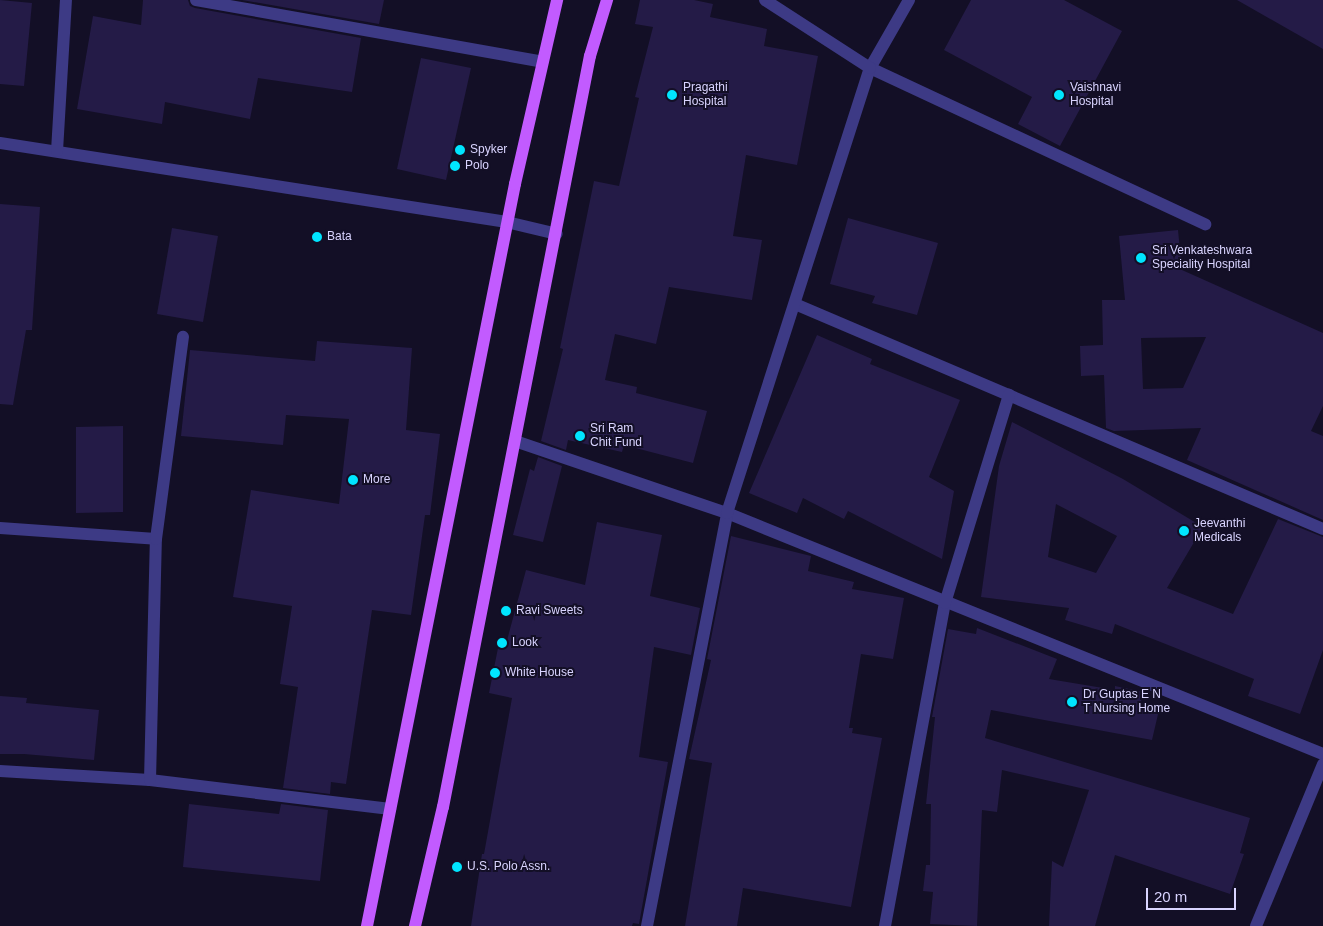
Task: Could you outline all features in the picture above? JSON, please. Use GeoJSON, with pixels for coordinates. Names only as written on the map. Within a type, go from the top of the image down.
{"type":"FeatureCollection","features":[{"type":"Feature","properties":{"kind":"main road"},"geometry":{"type":"LineString","coordinates":[[367,926],[507,222],[557,0]]}},
{"type":"Feature","properties":{"kind":"main road"},"geometry":{"type":"LineString","coordinates":[[415,926],[444,807],[557,234],[590,56],[606,0]]}},
{"type":"Feature","properties":{"kind":"street"},"geometry":{"type":"LineString","coordinates":[[57,152],[66,0]]}},
{"type":"Feature","properties":{"kind":"street"},"geometry":{"type":"LineString","coordinates":[[196,0],[543,62]]}},
{"type":"Feature","properties":{"kind":"street"},"geometry":{"type":"LineString","coordinates":[[765,0],[870,68],[1205,224]]}},
{"type":"Feature","properties":{"kind":"street"},"geometry":{"type":"LineString","coordinates":[[647,926],[727,513],[870,68],[909,0]]}},
{"type":"Feature","properties":{"kind":"street"},"geometry":{"type":"LineString","coordinates":[[0,143],[507,222],[557,234]]}},
{"type":"Feature","properties":{"kind":"street"},"geometry":{"type":"LineString","coordinates":[[795,304],[1323,529]]}},
{"type":"Feature","properties":{"kind":"street"},"geometry":{"type":"LineString","coordinates":[[150,780],[156,539],[183,337]]}},
{"type":"Feature","properties":{"kind":"street"},"geometry":{"type":"LineString","coordinates":[[884,926],[945,603],[1009,395]]}},
{"type":"Feature","properties":{"kind":"street"},"geometry":{"type":"LineString","coordinates":[[515,441],[727,513],[945,603],[1323,754]]}},
{"type":"Feature","properties":{"kind":"street"},"geometry":{"type":"LineString","coordinates":[[0,528],[156,539]]}},
{"type":"Feature","properties":{"kind":"street"},"geometry":{"type":"LineString","coordinates":[[1256,926],[1323,764]]}},
{"type":"Feature","properties":{"kind":"street"},"geometry":{"type":"LineString","coordinates":[[0,771],[150,780],[390,809]]}},
{"type":"Feature","properties":{"kind":"building"},"geometry":{"type":"Polygon","coordinates":[[[0,0],[32,3],[24,86],[0,84],[0,0]]]}},
{"type":"Feature","properties":{"kind":"building"},"geometry":{"type":"Polygon","coordinates":[[[143,0],[188,0],[190,6],[195,8],[361,38],[352,92],[258,78],[250,119],[165,102],[162,124],[77,109],[93,16],[141,25],[143,0]]]}},
{"type":"Feature","properties":{"kind":"building"},"geometry":{"type":"Polygon","coordinates":[[[242,0],[384,0],[379,24],[242,0]]]}},
{"type":"Feature","properties":{"kind":"building"},"geometry":{"type":"Polygon","coordinates":[[[640,0],[694,0],[713,4],[710,17],[767,29],[764,46],[818,56],[797,165],[746,155],[733,236],[762,240],[752,300],[669,287],[656,344],[615,334],[605,380],[637,387],[636,393],[707,411],[693,463],[624,445],[622,452],[568,440],[566,450],[541,441],[563,349],[560,348],[594,181],[619,186],[639,98],[635,97],[653,27],[635,24],[640,0]]]}},
{"type":"Feature","properties":{"kind":"building"},"geometry":{"type":"Polygon","coordinates":[[[971,0],[1064,0],[1122,31],[1060,146],[1018,124],[1032,97],[944,50],[971,0]]]}},
{"type":"Feature","properties":{"kind":"building"},"geometry":{"type":"Polygon","coordinates":[[[1237,0],[1323,0],[1323,49],[1237,0]]]}},
{"type":"Feature","properties":{"kind":"building"},"geometry":{"type":"Polygon","coordinates":[[[421,58],[471,68],[446,180],[397,169],[421,58]]]}},
{"type":"Feature","properties":{"kind":"building"},"geometry":{"type":"Polygon","coordinates":[[[0,204],[40,207],[32,330],[26,330],[13,405],[0,404],[0,204]]]}},
{"type":"Feature","properties":{"kind":"building"},"geometry":{"type":"Polygon","coordinates":[[[848,218],[938,243],[917,315],[872,303],[875,296],[830,284],[848,218]]]}},
{"type":"Feature","properties":{"kind":"building"},"geometry":{"type":"Polygon","coordinates":[[[172,228],[218,236],[203,322],[157,314],[172,228]]]}},
{"type":"Feature","properties":{"kind":"building"},"geometry":{"type":"Polygon","coordinates":[[[1178,230],[1182,270],[1323,333],[1323,406],[1311,431],[1323,436],[1323,520],[1187,460],[1201,428],[1114,431],[1106,428],[1104,375],[1081,376],[1080,346],[1103,345],[1102,300],[1125,300],[1119,236],[1178,230]],[[1206,337],[1141,338],[1143,389],[1183,388],[1206,337]]]}},
{"type":"Feature","properties":{"kind":"building"},"geometry":{"type":"Polygon","coordinates":[[[817,335],[872,359],[870,364],[960,400],[929,477],[954,491],[942,559],[848,511],[844,519],[803,498],[797,513],[749,493],[817,335]]]}},
{"type":"Feature","properties":{"kind":"building"},"geometry":{"type":"Polygon","coordinates":[[[317,341],[412,348],[406,430],[440,434],[430,515],[425,515],[411,615],[372,610],[346,784],[331,782],[330,794],[283,788],[298,687],[280,684],[292,606],[233,597],[251,490],[339,504],[349,419],[286,415],[283,445],[181,436],[190,350],[315,361],[317,341]]]}},
{"type":"Feature","properties":{"kind":"building"},"geometry":{"type":"Polygon","coordinates":[[[1012,422],[1123,479],[1203,527],[1167,588],[1233,614],[1278,519],[1323,537],[1323,650],[1300,714],[1248,696],[1254,679],[1115,624],[1112,634],[1065,620],[1069,608],[981,597],[999,466],[1012,422]],[[1056,504],[1048,557],[1096,573],[1117,536],[1056,504]]]}},
{"type":"Feature","properties":{"kind":"building"},"geometry":{"type":"Polygon","coordinates":[[[123,426],[123,512],[76,513],[76,427],[123,426]]]}},
{"type":"Feature","properties":{"kind":"building"},"geometry":{"type":"Polygon","coordinates":[[[538,457],[562,466],[543,542],[513,535],[530,469],[534,471],[538,457]]]}},
{"type":"Feature","properties":{"kind":"building"},"geometry":{"type":"Polygon","coordinates":[[[597,522],[662,535],[650,596],[700,608],[691,655],[654,647],[639,757],[668,762],[639,924],[633,923],[632,926],[471,926],[482,854],[484,854],[512,698],[489,693],[499,643],[506,644],[526,570],[585,585],[597,522]]]}},
{"type":"Feature","properties":{"kind":"building"},"geometry":{"type":"Polygon","coordinates":[[[731,536],[811,556],[808,571],[854,582],[852,589],[904,598],[893,659],[861,654],[849,728],[853,728],[852,733],[882,738],[851,907],[743,888],[737,926],[685,926],[712,763],[689,759],[711,660],[707,659],[731,536]]]}},
{"type":"Feature","properties":{"kind":"building"},"geometry":{"type":"Polygon","coordinates":[[[977,628],[1057,659],[1049,679],[1115,690],[1115,686],[1143,692],[1140,706],[1159,710],[1152,740],[991,710],[985,738],[1250,818],[1240,853],[1244,854],[1230,894],[1115,855],[1095,926],[1049,926],[1052,861],[1063,867],[1089,790],[1002,770],[997,812],[982,810],[977,926],[930,924],[933,892],[923,891],[926,865],[930,865],[931,804],[926,804],[935,717],[932,717],[948,629],[976,634],[977,628]]]}},
{"type":"Feature","properties":{"kind":"building"},"geometry":{"type":"Polygon","coordinates":[[[0,696],[27,698],[26,703],[99,710],[94,760],[24,754],[0,754],[0,696]]]}},
{"type":"Feature","properties":{"kind":"building"},"geometry":{"type":"Polygon","coordinates":[[[189,804],[279,814],[281,804],[328,810],[320,881],[183,867],[189,804]]]}},
{"type":"Feature","properties":{"kind":"place","name":"Pragathi Hospital"},"geometry":{"type":"Point","coordinates":[672,95]}},
{"type":"Feature","properties":{"kind":"place","name":"Vaishnavi Hospital"},"geometry":{"type":"Point","coordinates":[1059,95]}},
{"type":"Feature","properties":{"kind":"place","name":"Spyker"},"geometry":{"type":"Point","coordinates":[460,150]}},
{"type":"Feature","properties":{"kind":"place","name":"Polo"},"geometry":{"type":"Point","coordinates":[455,166]}},
{"type":"Feature","properties":{"kind":"place","name":"Bata"},"geometry":{"type":"Point","coordinates":[317,237]}},
{"type":"Feature","properties":{"kind":"place","name":"Sri Venkateshwara Speciality Hospital"},"geometry":{"type":"Point","coordinates":[1141,258]}},
{"type":"Feature","properties":{"kind":"place","name":"Sri Ram Chit Fund"},"geometry":{"type":"Point","coordinates":[580,436]}},
{"type":"Feature","properties":{"kind":"place","name":"More"},"geometry":{"type":"Point","coordinates":[353,480]}},
{"type":"Feature","properties":{"kind":"place","name":"Jeevanthi Medicals"},"geometry":{"type":"Point","coordinates":[1184,531]}},
{"type":"Feature","properties":{"kind":"place","name":"Ravi Sweets"},"geometry":{"type":"Point","coordinates":[506,611]}},
{"type":"Feature","properties":{"kind":"place","name":"Look"},"geometry":{"type":"Point","coordinates":[502,643]}},
{"type":"Feature","properties":{"kind":"place","name":"White House"},"geometry":{"type":"Point","coordinates":[495,673]}},
{"type":"Feature","properties":{"kind":"place","name":"Dr Guptas E N T Nursing Home"},"geometry":{"type":"Point","coordinates":[1072,702]}},
{"type":"Feature","properties":{"kind":"place","name":"U.S. Polo Assn."},"geometry":{"type":"Point","coordinates":[457,867]}}]}
